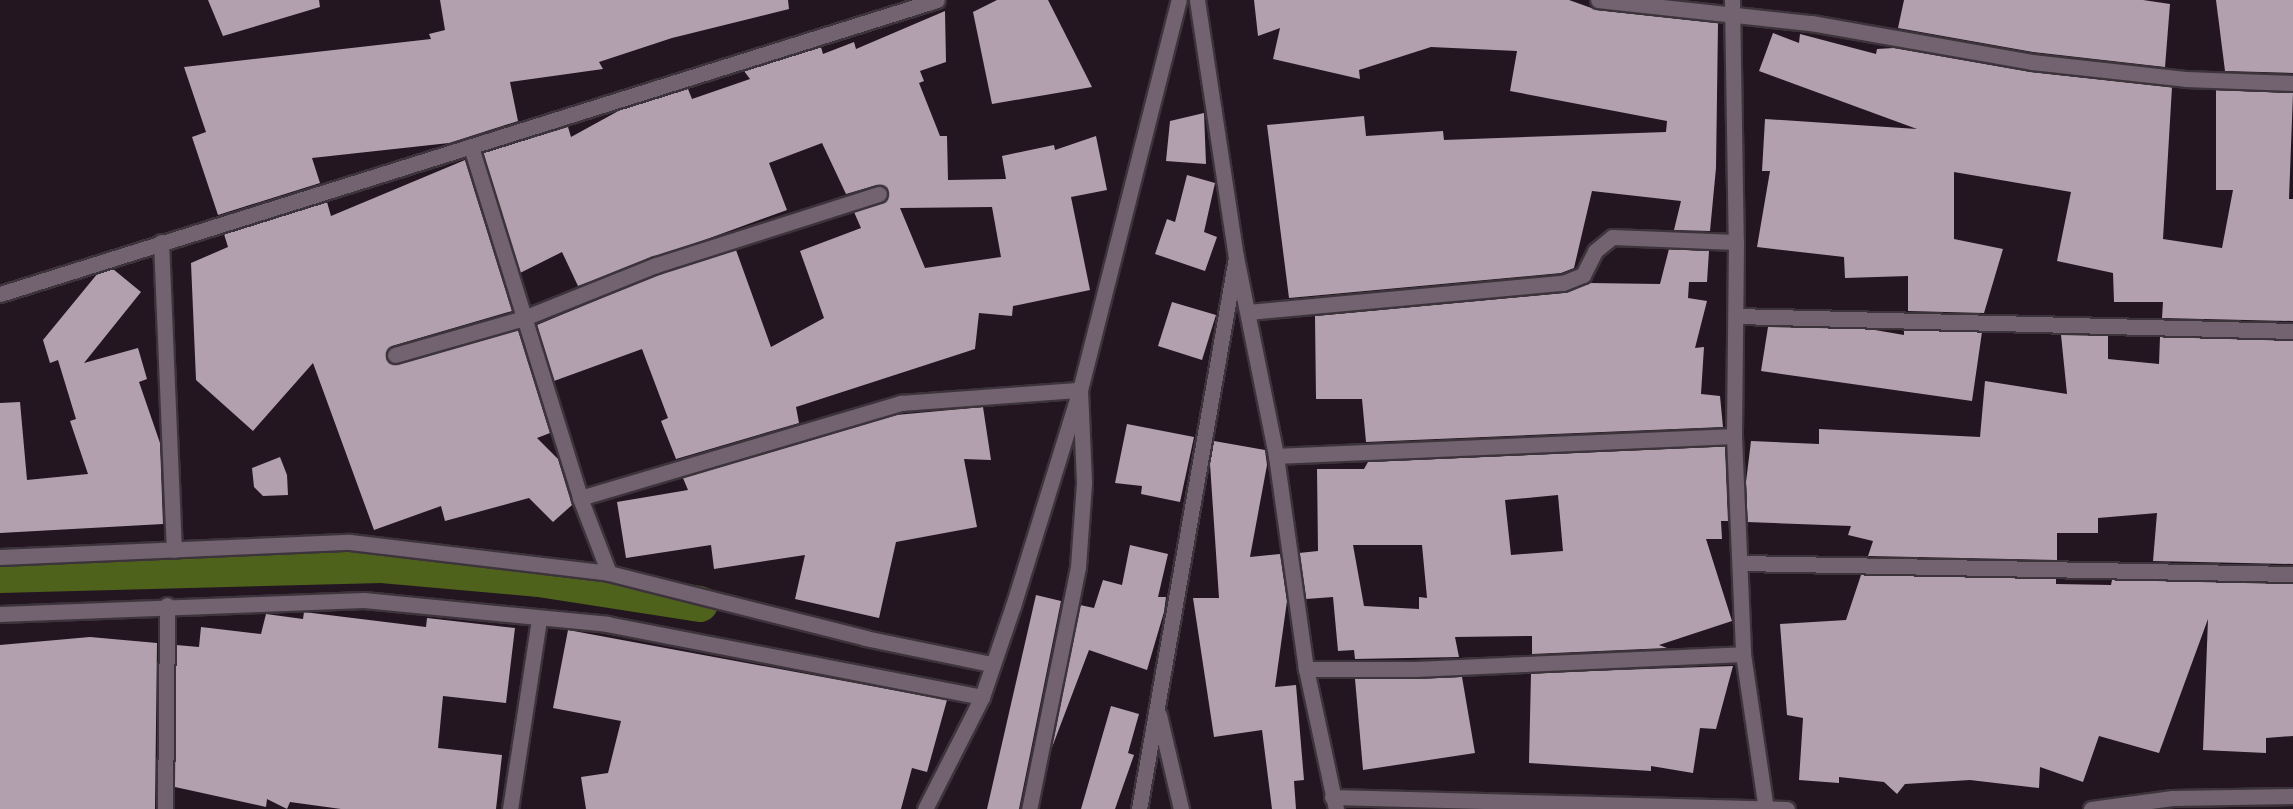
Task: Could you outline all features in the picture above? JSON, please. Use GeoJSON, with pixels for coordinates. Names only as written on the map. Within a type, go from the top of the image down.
{"type":"FeatureCollection","features":[{"type":"Feature","properties":{"kind":"street"},"geometry":{"type":"LineString","coordinates":[[0,294],[936,0]]}},
{"type":"Feature","properties":{"kind":"street"},"geometry":{"type":"LineString","coordinates":[[925,809],[982,697],[1080,390],[1179,0]]}},
{"type":"Feature","properties":{"kind":"street"},"geometry":{"type":"LineString","coordinates":[[1197,0],[1236,257],[1276,456],[1306,669],[1334,803],[1787,809]]}},
{"type":"Feature","properties":{"kind":"street"},"geometry":{"type":"LineString","coordinates":[[1598,0],[1732,18],[1811,23],[2032,62],[2185,79],[2293,83]]}},
{"type":"Feature","properties":{"kind":"street"},"geometry":{"type":"LineString","coordinates":[[1732,0],[1736,242],[1734,436],[1743,654],[1766,808]]}},
{"type":"Feature","properties":{"kind":"street"},"geometry":{"type":"LineString","coordinates":[[471,147],[580,498],[609,573]]}},
{"type":"Feature","properties":{"kind":"street"},"geometry":{"type":"LineString","coordinates":[[395,355],[524,318],[656,265],[879,194]]}},
{"type":"Feature","properties":{"kind":"street"},"geometry":{"type":"LineString","coordinates":[[1248,312],[1563,283],[1583,275],[1595,251],[1612,237],[1736,242]]}},
{"type":"Feature","properties":{"kind":"street"},"geometry":{"type":"LineString","coordinates":[[161,242],[174,550]]}},
{"type":"Feature","properties":{"kind":"street"},"geometry":{"type":"LineString","coordinates":[[1138,809],[1157,709],[1194,474],[1236,257]]}},
{"type":"Feature","properties":{"kind":"street"},"geometry":{"type":"LineString","coordinates":[[1736,316],[2293,331]]}},
{"type":"Feature","properties":{"kind":"street"},"geometry":{"type":"LineString","coordinates":[[580,498],[901,403],[1080,390]]}},
{"type":"Feature","properties":{"kind":"street"},"geometry":{"type":"LineString","coordinates":[[1029,809],[1078,567],[1083,483],[1080,390]]}},
{"type":"Feature","properties":{"kind":"street"},"geometry":{"type":"LineString","coordinates":[[1276,456],[1734,436]]}},
{"type":"Feature","properties":{"kind":"street"},"geometry":{"type":"LineString","coordinates":[[0,557],[350,542],[609,573],[865,638],[992,664]]}},
{"type":"Feature","properties":{"kind":"street"},"geometry":{"type":"LineString","coordinates":[[1740,563],[2293,574]]}},
{"type":"Feature","properties":{"kind":"street"},"geometry":{"type":"LineString","coordinates":[[0,614],[167,605],[364,600],[607,624],[982,697]]}},
{"type":"Feature","properties":{"kind":"street"},"geometry":{"type":"LineString","coordinates":[[165,809],[167,605]]}},
{"type":"Feature","properties":{"kind":"street"},"geometry":{"type":"LineString","coordinates":[[510,809],[539,619]]}},
{"type":"Feature","properties":{"kind":"street"},"geometry":{"type":"LineString","coordinates":[[1306,669],[1415,669],[1743,654]]}},
{"type":"Feature","properties":{"kind":"street"},"geometry":{"type":"LineString","coordinates":[[1157,709],[1181,809]]}},
{"type":"Feature","properties":{"kind":"street"},"geometry":{"type":"LineString","coordinates":[[2091,809],[2172,798],[2293,796]]}},
{"type":"Feature","properties":{"kind":"building"},"geometry":{"type":"Polygon","coordinates":[[[208,0],[319,0],[320,7],[223,36],[208,0]]]}},
{"type":"Feature","properties":{"kind":"building"},"geometry":{"type":"Polygon","coordinates":[[[440,0],[788,0],[789,9],[672,38],[599,62],[603,69],[510,82],[518,121],[449,143],[312,158],[320,183],[218,215],[192,137],[206,132],[184,67],[431,39],[429,34],[445,30],[440,0]]]}},
{"type":"Feature","properties":{"kind":"building"},"geometry":{"type":"Polygon","coordinates":[[[997,0],[1048,0],[1092,87],[992,104],[973,12],[997,0]]]}},
{"type":"Feature","properties":{"kind":"building"},"geometry":{"type":"Polygon","coordinates":[[[1254,0],[1569,0],[1597,10],[1718,23],[1716,168],[1710,231],[1674,230],[1681,201],[1592,191],[1574,268],[1561,273],[1289,298],[1267,125],[1364,116],[1366,136],[1443,131],[1444,140],[1666,132],[1667,121],[1510,91],[1517,51],[1431,47],[1359,70],[1360,79],[1273,59],[1280,28],[1258,36],[1254,0]]]}},
{"type":"Feature","properties":{"kind":"building"},"geometry":{"type":"Polygon","coordinates":[[[1904,0],[2143,0],[2170,4],[2165,67],[2033,52],[1898,28],[1904,0]]]}},
{"type":"Feature","properties":{"kind":"building"},"geometry":{"type":"Polygon","coordinates":[[[2216,0],[2293,0],[2293,73],[2225,71],[2216,0]]]}},
{"type":"Feature","properties":{"kind":"building"},"geometry":{"type":"Polygon","coordinates":[[[945,11],[946,62],[920,71],[924,81],[919,83],[940,136],[947,136],[948,180],[1006,179],[1002,156],[1054,145],[1055,150],[1096,136],[1107,190],[1071,197],[1090,290],[1013,306],[1012,316],[979,313],[975,349],[796,407],[799,423],[676,459],[661,421],[668,418],[642,349],[554,381],[537,325],[659,274],[736,250],[771,347],[824,318],[800,251],[861,228],[854,212],[882,203],[888,192],[877,185],[846,194],[822,143],[769,163],[787,210],[578,286],[562,252],[520,273],[483,153],[568,127],[571,137],[622,109],[688,89],[692,99],[750,79],[744,71],[821,47],[823,54],[854,42],[856,49],[945,11]],[[992,207],[900,208],[925,268],[1001,257],[992,207]]]}},
{"type":"Feature","properties":{"kind":"building"},"geometry":{"type":"Polygon","coordinates":[[[1773,33],[1799,43],[1800,34],[1876,54],[1877,49],[1894,48],[2031,72],[2172,87],[2163,239],[2222,248],[2233,190],[2216,190],[2216,90],[2293,93],[2289,199],[2293,199],[2293,321],[2162,318],[2163,302],[2114,302],[2113,273],[2057,261],[2071,192],[1954,172],[1954,239],[2003,249],[1984,313],[1908,311],[1908,276],[1845,278],[1844,257],[1757,247],[1770,171],[1762,171],[1765,119],[1917,129],[1759,71],[1773,33]]]}},
{"type":"Feature","properties":{"kind":"building"},"geometry":{"type":"Polygon","coordinates":[[[1204,113],[1206,164],[1166,161],[1170,121],[1204,113]]]}},
{"type":"Feature","properties":{"kind":"building"},"geometry":{"type":"Polygon","coordinates":[[[465,160],[512,311],[392,346],[386,358],[398,364],[518,330],[550,433],[537,438],[558,459],[572,505],[553,522],[529,498],[445,521],[441,506],[374,530],[313,363],[253,431],[196,380],[191,263],[228,247],[224,234],[327,202],[331,216],[465,160]]]}},
{"type":"Feature","properties":{"kind":"building"},"geometry":{"type":"Polygon","coordinates":[[[1187,175],[1215,183],[1204,232],[1217,237],[1205,271],[1155,254],[1167,219],[1175,222],[1187,175]]]}},
{"type":"Feature","properties":{"kind":"building"},"geometry":{"type":"Polygon","coordinates":[[[1669,249],[1709,251],[1707,282],[1689,282],[1688,298],[1707,301],[1695,348],[1704,347],[1701,394],[1720,396],[1723,427],[1366,442],[1362,399],[1316,399],[1315,316],[1564,293],[1588,283],[1660,284],[1669,249]]]}},
{"type":"Feature","properties":{"kind":"building"},"geometry":{"type":"Polygon","coordinates":[[[113,269],[141,292],[84,363],[138,348],[147,379],[139,382],[160,443],[163,524],[0,533],[0,403],[20,402],[27,480],[88,474],[70,421],[76,419],[58,360],[50,363],[43,340],[98,273],[113,269]]]}},
{"type":"Feature","properties":{"kind":"building"},"geometry":{"type":"Polygon","coordinates":[[[1172,302],[1216,315],[1202,360],[1158,346],[1172,302]]]}},
{"type":"Feature","properties":{"kind":"building"},"geometry":{"type":"Polygon","coordinates":[[[1768,327],[1869,329],[1904,335],[1904,330],[1982,332],[1972,401],[1761,371],[1768,327]]]}},
{"type":"Feature","properties":{"kind":"building"},"geometry":{"type":"Polygon","coordinates":[[[2061,335],[2108,336],[2108,359],[2159,364],[2160,337],[2293,341],[2293,564],[2153,561],[2157,513],[2098,518],[2098,533],[2057,533],[2057,560],[1868,556],[1873,541],[1848,535],[1851,526],[1747,522],[1746,482],[1751,441],[1819,444],[1819,429],[1980,437],[1985,381],[2067,394],[2061,335]]]}},
{"type":"Feature","properties":{"kind":"building"},"geometry":{"type":"Polygon","coordinates":[[[983,407],[991,460],[964,459],[977,527],[896,542],[879,618],[795,599],[805,555],[714,569],[711,545],[626,558],[617,502],[688,490],[683,478],[896,415],[983,407]]]}},
{"type":"Feature","properties":{"kind":"building"},"geometry":{"type":"Polygon","coordinates":[[[1127,424],[1194,437],[1180,502],[1141,494],[1142,486],[1115,483],[1127,424]]]}},
{"type":"Feature","properties":{"kind":"building"},"geometry":{"type":"Polygon","coordinates":[[[1214,441],[1265,450],[1267,465],[1250,557],[1280,554],[1287,601],[1275,687],[1296,685],[1304,780],[1294,781],[1296,809],[1272,809],[1262,730],[1214,737],[1193,598],[1219,598],[1210,464],[1214,441]]]}},
{"type":"Feature","properties":{"kind":"building"},"geometry":{"type":"Polygon","coordinates":[[[1725,446],[1728,521],[1721,521],[1722,539],[1706,539],[1732,621],[1659,645],[1667,648],[1532,654],[1532,636],[1455,637],[1459,657],[1355,659],[1354,650],[1338,651],[1333,597],[1306,599],[1299,553],[1318,551],[1317,469],[1364,469],[1368,462],[1725,446]],[[1558,495],[1505,500],[1511,555],[1563,551],[1558,495]],[[1353,545],[1364,606],[1419,609],[1419,597],[1427,598],[1422,545],[1353,545]]]}},
{"type":"Feature","properties":{"kind":"building"},"geometry":{"type":"Polygon","coordinates":[[[280,457],[287,475],[288,495],[263,496],[254,487],[252,468],[280,457]]]}},
{"type":"Feature","properties":{"kind":"building"},"geometry":{"type":"Polygon","coordinates":[[[1130,545],[1168,554],[1158,597],[1166,597],[1164,612],[1147,670],[1089,650],[1051,750],[1080,605],[1094,608],[1103,580],[1122,585],[1130,545]]]}},
{"type":"Feature","properties":{"kind":"building"},"geometry":{"type":"Polygon","coordinates":[[[1861,575],[2056,579],[2056,584],[2111,585],[2112,580],[2293,584],[2293,736],[2266,738],[2266,753],[2203,750],[2208,619],[2159,753],[2099,736],[2083,782],[2040,767],[2039,788],[1970,780],[1905,784],[1897,794],[1884,782],[1839,777],[1839,783],[1799,780],[1803,718],[1787,715],[1780,624],[1846,620],[1861,575]]]}},
{"type":"Feature","properties":{"kind":"building"},"geometry":{"type":"Polygon","coordinates":[[[1036,595],[1061,601],[1019,809],[987,809],[1036,595]]]}},
{"type":"Feature","properties":{"kind":"building"},"geometry":{"type":"Polygon","coordinates":[[[304,612],[426,627],[427,618],[515,628],[506,703],[443,696],[438,748],[502,755],[496,809],[341,809],[290,802],[287,809],[267,799],[266,807],[175,787],[176,645],[199,647],[201,627],[261,634],[266,614],[303,619],[304,612]]]}},
{"type":"Feature","properties":{"kind":"building"},"geometry":{"type":"Polygon","coordinates":[[[568,630],[947,700],[927,772],[912,768],[901,809],[586,809],[581,777],[608,773],[621,721],[553,708],[568,630]]]}},
{"type":"Feature","properties":{"kind":"building"},"geometry":{"type":"Polygon","coordinates":[[[90,637],[157,643],[155,809],[0,809],[0,645],[90,637]]]}},
{"type":"Feature","properties":{"kind":"building"},"geometry":{"type":"Polygon","coordinates":[[[1733,666],[1716,729],[1700,728],[1693,773],[1651,766],[1651,771],[1529,763],[1531,673],[1733,666]]]}},
{"type":"Feature","properties":{"kind":"building"},"geometry":{"type":"Polygon","coordinates":[[[1462,677],[1475,753],[1363,770],[1355,679],[1462,677]]]}},
{"type":"Feature","properties":{"kind":"building"},"geometry":{"type":"Polygon","coordinates":[[[1111,706],[1139,714],[1128,753],[1134,755],[1115,809],[1081,809],[1111,706]]]}},
{"type":"Feature","properties":{"kind":"waterway"},"geometry":{"type":"LineString","coordinates":[[0,575],[382,565],[539,579],[700,604]]}}]}
